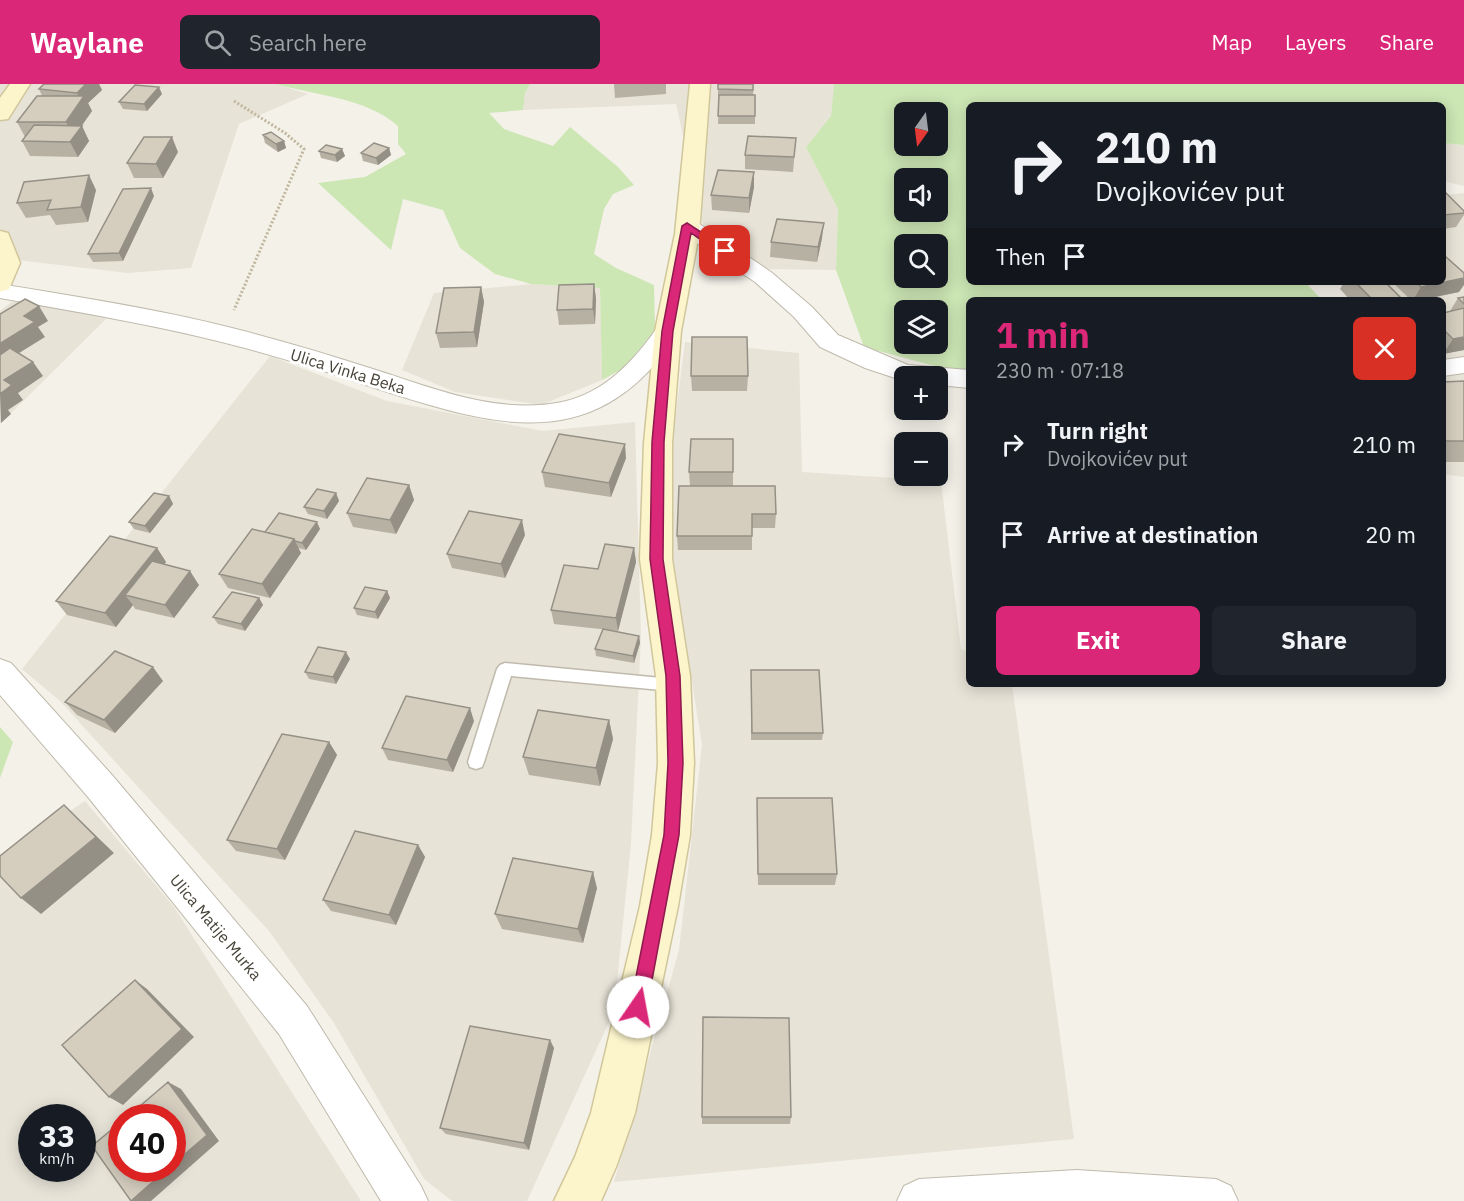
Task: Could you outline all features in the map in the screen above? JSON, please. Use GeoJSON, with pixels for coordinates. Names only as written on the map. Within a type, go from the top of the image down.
{"type":"FeatureCollection","features":[{"type":"Feature","properties":{"kind":"street"},"geometry":{"type":"LineString","coordinates":[[0,114],[20,84]]}},
{"type":"Feature","properties":{"kind":"street"},"geometry":{"type":"LineString","coordinates":[[577,1201],[594,1167],[613,1113],[659,906],[671,835],[676,763],[672,685],[656,559],[658,442],[668,331],[687,226],[700,84]]}},
{"type":"Feature","properties":{"kind":"street"},"geometry":{"type":"LineString","coordinates":[[687,226],[763,277],[803,312],[822,336],[874,362],[906,373],[966,379]]}},
{"type":"Feature","properties":{"kind":"street"},"geometry":{"type":"LineString","coordinates":[[0,238],[8,263],[0,284]]}},
{"type":"Feature","properties":{"kind":"street","name":"Ulica Vinka Beka"},"geometry":{"type":"LineString","coordinates":[[0,291],[218,333],[459,404],[516,415],[541,414],[585,405],[610,394],[627,382],[668,331]]}},
{"type":"Feature","properties":{"kind":"street"},"geometry":{"type":"LineString","coordinates":[[1446,368],[1464,365]]}},
{"type":"Feature","properties":{"kind":"street","name":"Ulica Matije Murka"},"geometry":{"type":"LineString","coordinates":[[0,672],[100,786],[293,1020],[406,1201]]}},
{"type":"Feature","properties":{"kind":"street"},"geometry":{"type":"LineString","coordinates":[[919,1201],[1077,1192],[1216,1201]]}},
{"type":"Feature","properties":{"kind":"lane"},"geometry":{"type":"LineString","coordinates":[[476,762],[505,669],[672,685]]}},
{"type":"Feature","properties":{"kind":"path"},"geometry":{"type":"LineString","coordinates":[[218,333],[237,304],[303,156],[303,149],[285,133],[234,101]]}},
{"type":"Feature","properties":{"kind":"shaded area"},"geometry":{"type":"Polygon","coordinates":[[[0,84],[276,84],[308,94],[239,124],[191,268],[128,273],[0,258],[0,84]]]}},
{"type":"Feature","properties":{"kind":"shaded area"},"geometry":{"type":"Polygon","coordinates":[[[530,84],[834,84],[831,116],[806,147],[838,209],[836,270],[764,269],[703,225],[676,104],[523,110],[525,93],[530,84]]]}},
{"type":"Feature","properties":{"kind":"shaded area"},"geometry":{"type":"Polygon","coordinates":[[[1446,143],[1464,145],[1464,186],[1446,182],[1446,143]]]}},
{"type":"Feature","properties":{"kind":"shaded area"},"geometry":{"type":"Polygon","coordinates":[[[1464,193],[1464,477],[1446,474],[1446,297],[1378,297],[1364,285],[1446,285],[1446,195],[1464,193]]]}},
{"type":"Feature","properties":{"kind":"shaded area"},"geometry":{"type":"Polygon","coordinates":[[[531,284],[600,288],[602,380],[541,405],[455,392],[402,370],[434,293],[531,284]]]}},
{"type":"Feature","properties":{"kind":"shaded area"},"geometry":{"type":"Polygon","coordinates":[[[14,300],[106,319],[0,424],[0,311],[14,300]]]}},
{"type":"Feature","properties":{"kind":"shaded area"},"geometry":{"type":"Polygon","coordinates":[[[685,342],[799,353],[802,472],[894,478],[894,486],[942,486],[961,649],[966,651],[966,687],[1012,687],[1074,1139],[614,1182],[679,950],[702,745],[664,506],[685,342]]]}},
{"type":"Feature","properties":{"kind":"shaded area"},"geometry":{"type":"Polygon","coordinates":[[[270,356],[387,401],[543,431],[635,422],[641,636],[631,844],[614,1011],[527,1201],[452,1201],[424,1179],[334,1023],[269,931],[60,701],[22,669],[270,356]]]}},
{"type":"Feature","properties":{"kind":"shaded area"},"geometry":{"type":"Polygon","coordinates":[[[85,801],[174,907],[361,1201],[0,1201],[0,858],[85,801]]]}},
{"type":"Feature","properties":{"kind":"green space"},"geometry":{"type":"Polygon","coordinates":[[[276,84],[530,84],[525,93],[523,110],[489,113],[504,129],[553,146],[570,127],[618,167],[634,185],[613,194],[604,209],[594,254],[616,268],[654,285],[655,330],[624,368],[602,380],[600,288],[531,284],[495,274],[460,248],[443,210],[403,199],[391,250],[318,183],[365,177],[406,154],[398,144],[398,126],[385,116],[356,103],[276,84]]]}},
{"type":"Feature","properties":{"kind":"green space"},"geometry":{"type":"Polygon","coordinates":[[[834,84],[1464,84],[1464,145],[1446,143],[1446,102],[966,102],[966,285],[1308,285],[1319,297],[966,297],[966,371],[953,371],[948,370],[948,366],[934,366],[864,347],[836,270],[838,209],[806,147],[831,116],[834,84]]]}},
{"type":"Feature","properties":{"kind":"green space"},"geometry":{"type":"Polygon","coordinates":[[[0,727],[13,742],[0,778],[0,727]]]}},
{"type":"Feature","properties":{"kind":"building"},"geometry":{"type":"Polygon","coordinates":[[[44,84],[86,84],[77,93],[39,89],[44,84]]]}},
{"type":"Feature","properties":{"kind":"building"},"geometry":{"type":"Polygon","coordinates":[[[718,84],[753,84],[753,90],[718,89],[718,84]]]}},
{"type":"Feature","properties":{"kind":"building"},"geometry":{"type":"Polygon","coordinates":[[[135,85],[159,87],[144,104],[119,102],[135,85]]]}},
{"type":"Feature","properties":{"kind":"building"},"geometry":{"type":"Polygon","coordinates":[[[719,95],[755,95],[755,116],[718,116],[719,95]]]}},
{"type":"Feature","properties":{"kind":"building"},"geometry":{"type":"Polygon","coordinates":[[[37,96],[84,96],[66,122],[17,122],[37,96]]]}},
{"type":"Feature","properties":{"kind":"building"},"geometry":{"type":"Polygon","coordinates":[[[34,125],[82,126],[70,142],[22,141],[34,125]]]}},
{"type":"Feature","properties":{"kind":"building"},"geometry":{"type":"Polygon","coordinates":[[[271,132],[284,141],[276,144],[263,135],[271,132]]]}},
{"type":"Feature","properties":{"kind":"building"},"geometry":{"type":"Polygon","coordinates":[[[748,136],[796,138],[794,157],[745,155],[748,136]]]}},
{"type":"Feature","properties":{"kind":"building"},"geometry":{"type":"Polygon","coordinates":[[[144,137],[172,137],[156,164],[127,163],[144,137]]]}},
{"type":"Feature","properties":{"kind":"building"},"geometry":{"type":"Polygon","coordinates":[[[374,143],[389,148],[376,158],[361,153],[374,143]]]}},
{"type":"Feature","properties":{"kind":"building"},"geometry":{"type":"Polygon","coordinates":[[[326,145],[342,149],[335,155],[319,151],[326,145]]]}},
{"type":"Feature","properties":{"kind":"building"},"geometry":{"type":"Polygon","coordinates":[[[718,170],[754,172],[749,198],[711,195],[718,170]]]}},
{"type":"Feature","properties":{"kind":"building"},"geometry":{"type":"Polygon","coordinates":[[[89,175],[81,207],[47,210],[51,200],[17,203],[24,182],[89,175]]]}},
{"type":"Feature","properties":{"kind":"building"},"geometry":{"type":"Polygon","coordinates":[[[151,188],[119,253],[88,254],[123,189],[151,188]]]}},
{"type":"Feature","properties":{"kind":"building"},"geometry":{"type":"Polygon","coordinates":[[[1446,193],[1464,211],[1464,213],[1446,215],[1446,193]]]}},
{"type":"Feature","properties":{"kind":"building"},"geometry":{"type":"Polygon","coordinates":[[[777,219],[824,223],[818,247],[771,242],[777,219]]]}},
{"type":"Feature","properties":{"kind":"building"},"geometry":{"type":"Polygon","coordinates":[[[1446,257],[1464,273],[1464,278],[1446,282],[1446,257]]]}},
{"type":"Feature","properties":{"kind":"building"},"geometry":{"type":"Polygon","coordinates":[[[594,284],[593,309],[557,310],[559,285],[594,284]]]}},
{"type":"Feature","properties":{"kind":"building"},"geometry":{"type":"Polygon","coordinates":[[[1358,285],[1388,285],[1400,297],[1370,297],[1358,285]]]}},
{"type":"Feature","properties":{"kind":"building"},"geometry":{"type":"Polygon","coordinates":[[[481,287],[474,332],[436,333],[444,288],[481,287]]]}},
{"type":"Feature","properties":{"kind":"building"},"geometry":{"type":"Polygon","coordinates":[[[25,299],[39,306],[24,316],[35,322],[1,343],[0,314],[25,299]]]}},
{"type":"Feature","properties":{"kind":"building"},"geometry":{"type":"Polygon","coordinates":[[[1464,308],[1464,337],[1453,339],[1446,332],[1446,312],[1464,308]]]}},
{"type":"Feature","properties":{"kind":"building"},"geometry":{"type":"Polygon","coordinates":[[[692,337],[747,337],[748,376],[691,376],[692,337]]]}},
{"type":"Feature","properties":{"kind":"building"},"geometry":{"type":"Polygon","coordinates":[[[10,348],[33,362],[4,380],[12,385],[0,394],[0,355],[10,348]]]}},
{"type":"Feature","properties":{"kind":"building"},"geometry":{"type":"Polygon","coordinates":[[[1464,381],[1464,441],[1446,441],[1446,382],[1464,381]]]}},
{"type":"Feature","properties":{"kind":"building"},"geometry":{"type":"Polygon","coordinates":[[[559,434],[625,444],[609,483],[542,472],[559,434]]]}},
{"type":"Feature","properties":{"kind":"building"},"geometry":{"type":"Polygon","coordinates":[[[691,439],[733,439],[733,472],[689,472],[691,439]]]}},
{"type":"Feature","properties":{"kind":"building"},"geometry":{"type":"Polygon","coordinates":[[[367,478],[409,485],[390,520],[347,513],[367,478]]]}},
{"type":"Feature","properties":{"kind":"building"},"geometry":{"type":"Polygon","coordinates":[[[679,486],[775,486],[776,514],[752,514],[752,536],[677,536],[679,486]]]}},
{"type":"Feature","properties":{"kind":"building"},"geometry":{"type":"Polygon","coordinates":[[[317,489],[336,493],[324,511],[304,507],[317,489]]]}},
{"type":"Feature","properties":{"kind":"building"},"geometry":{"type":"Polygon","coordinates":[[[154,493],[169,496],[145,526],[129,522],[154,493]]]}},
{"type":"Feature","properties":{"kind":"building"},"geometry":{"type":"Polygon","coordinates":[[[469,511],[522,520],[501,564],[447,554],[469,511]]]}},
{"type":"Feature","properties":{"kind":"building"},"geometry":{"type":"Polygon","coordinates":[[[279,513],[317,522],[302,543],[265,532],[279,513]]]}},
{"type":"Feature","properties":{"kind":"building"},"geometry":{"type":"Polygon","coordinates":[[[252,529],[294,539],[262,584],[219,574],[252,529]]]}},
{"type":"Feature","properties":{"kind":"building"},"geometry":{"type":"Polygon","coordinates":[[[110,536],[157,548],[105,613],[56,601],[110,536]]]}},
{"type":"Feature","properties":{"kind":"building"},"geometry":{"type":"Polygon","coordinates":[[[605,544],[634,548],[616,618],[551,610],[564,565],[598,569],[605,544]]]}},
{"type":"Feature","properties":{"kind":"building"},"geometry":{"type":"Polygon","coordinates":[[[152,561],[190,571],[165,605],[125,595],[152,561]]]}},
{"type":"Feature","properties":{"kind":"building"},"geometry":{"type":"Polygon","coordinates":[[[365,587],[387,591],[375,612],[354,608],[365,587]]]}},
{"type":"Feature","properties":{"kind":"building"},"geometry":{"type":"Polygon","coordinates":[[[232,592],[259,598],[241,624],[213,617],[232,592]]]}},
{"type":"Feature","properties":{"kind":"building"},"geometry":{"type":"Polygon","coordinates":[[[603,629],[639,636],[633,656],[595,649],[603,629]]]}},
{"type":"Feature","properties":{"kind":"building"},"geometry":{"type":"Polygon","coordinates":[[[318,647],[346,652],[333,677],[305,672],[318,647]]]}},
{"type":"Feature","properties":{"kind":"building"},"geometry":{"type":"Polygon","coordinates":[[[115,651],[153,667],[104,720],[65,702],[115,651]]]}},
{"type":"Feature","properties":{"kind":"building"},"geometry":{"type":"Polygon","coordinates":[[[751,670],[819,670],[823,733],[752,733],[751,670]]]}},
{"type":"Feature","properties":{"kind":"building"},"geometry":{"type":"Polygon","coordinates":[[[406,696],[470,708],[447,760],[382,748],[406,696]]]}},
{"type":"Feature","properties":{"kind":"building"},"geometry":{"type":"Polygon","coordinates":[[[538,710],[609,720],[596,768],[523,757],[538,710]]]}},
{"type":"Feature","properties":{"kind":"building"},"geometry":{"type":"Polygon","coordinates":[[[282,734],[329,742],[277,849],[227,840],[282,734]]]}},
{"type":"Feature","properties":{"kind":"building"},"geometry":{"type":"Polygon","coordinates":[[[757,798],[832,798],[837,874],[758,874],[757,798]]]}},
{"type":"Feature","properties":{"kind":"building"},"geometry":{"type":"Polygon","coordinates":[[[64,805],[96,837],[21,898],[0,876],[0,856],[64,805]]]}},
{"type":"Feature","properties":{"kind":"building"},"geometry":{"type":"Polygon","coordinates":[[[355,831],[418,845],[389,915],[323,900],[355,831]]]}},
{"type":"Feature","properties":{"kind":"building"},"geometry":{"type":"Polygon","coordinates":[[[513,858],[593,872],[578,929],[495,914],[513,858]]]}},
{"type":"Feature","properties":{"kind":"building"},"geometry":{"type":"Polygon","coordinates":[[[135,980],[182,1029],[109,1097],[62,1045],[135,980]]]}},
{"type":"Feature","properties":{"kind":"building"},"geometry":{"type":"Polygon","coordinates":[[[703,1017],[789,1018],[791,1117],[702,1117],[703,1017]]]}},
{"type":"Feature","properties":{"kind":"building"},"geometry":{"type":"Polygon","coordinates":[[[470,1026],[550,1040],[524,1143],[440,1128],[470,1026]]]}},
{"type":"Feature","properties":{"kind":"building"},"geometry":{"type":"Polygon","coordinates":[[[168,1082],[184,1104],[142,1104],[168,1082]]]}},
{"type":"Feature","properties":{"kind":"building"},"geometry":{"type":"Polygon","coordinates":[[[186,1106],[207,1135],[186,1153],[186,1106]]]}},
{"type":"Feature","properties":{"kind":"building"},"geometry":{"type":"Polygon","coordinates":[[[108,1133],[108,1169],[96,1152],[96,1143],[108,1133]]]}},
{"type":"Feature","properties":{"kind":"building"},"geometry":{"type":"Polygon","coordinates":[[[118,1182],[152,1182],[131,1201],[118,1182]]]}},
{"type":"Feature","properties":{"kind":"route"},"geometry":{"type":"LineString","coordinates":[[638,1007],[671,835],[676,763],[673,676],[656,559],[658,442],[668,331],[687,226],[725,251]]}}]}
